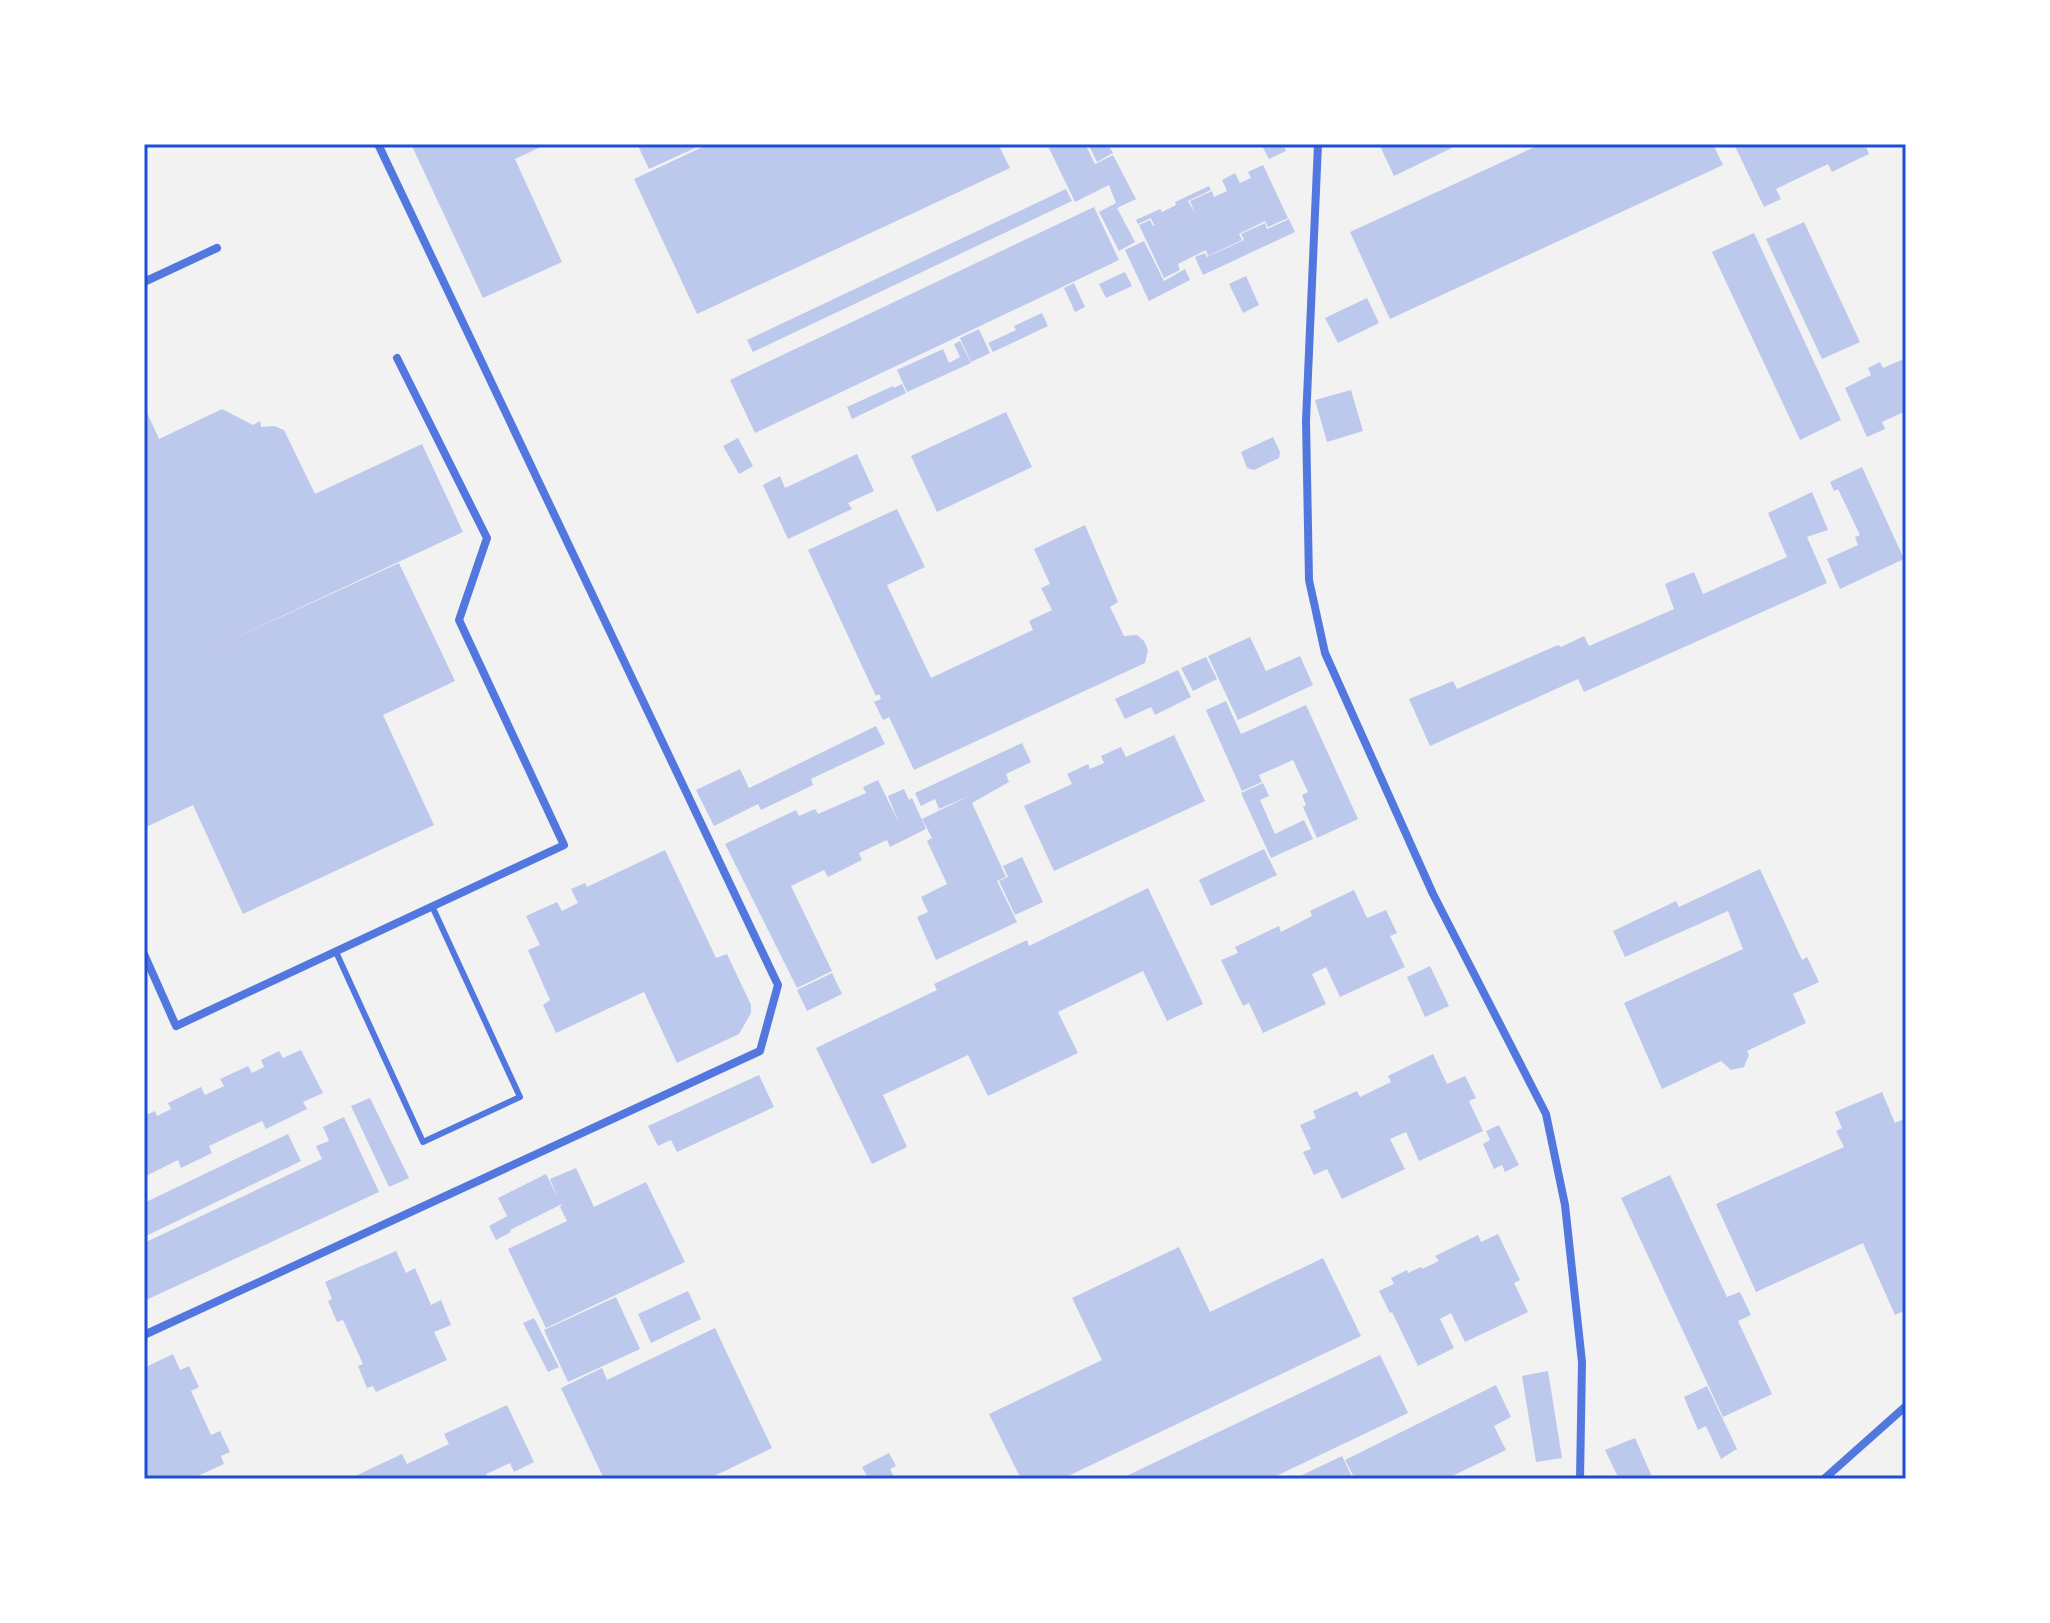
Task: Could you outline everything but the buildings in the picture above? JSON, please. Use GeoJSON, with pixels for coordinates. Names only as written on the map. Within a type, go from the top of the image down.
{"type":"FeatureCollection","features":[{"type":"Feature","properties":{"kind":"street"},"geometry":{"type":"LineString","coordinates":[[144,1335],[760,1051],[778,985],[378,144]]}},
{"type":"Feature","properties":{"kind":"street"},"geometry":{"type":"LineString","coordinates":[[1318,144],[1306,421],[1309,580],[1325,653],[1433,894],[1546,1114],[1565,1205],[1582,1362],[1580,1479]]}},
{"type":"Feature","properties":{"kind":"street"},"geometry":{"type":"LineString","coordinates":[[144,282],[217,248]]}},
{"type":"Feature","properties":{"kind":"street"},"geometry":{"type":"LineString","coordinates":[[144,954],[176,1026],[564,845],[459,620],[487,538],[397,358]]}},
{"type":"Feature","properties":{"kind":"street"},"geometry":{"type":"LineString","coordinates":[[1824,1479],[1906,1406]]}},
{"type":"Feature","properties":{"kind":"lane"},"geometry":{"type":"LineString","coordinates":[[336,952],[423,1142],[520,1097],[432,906]]}}]}
